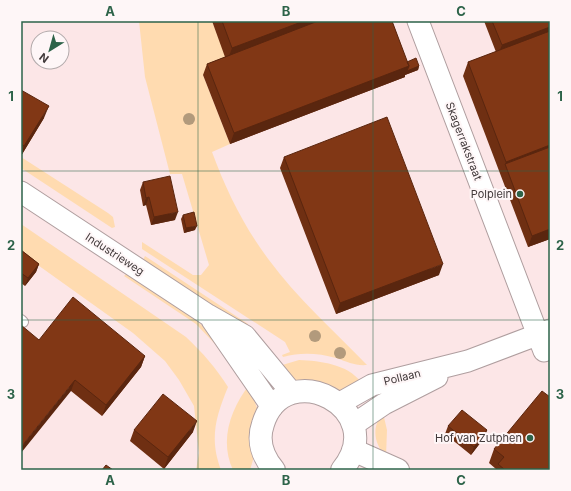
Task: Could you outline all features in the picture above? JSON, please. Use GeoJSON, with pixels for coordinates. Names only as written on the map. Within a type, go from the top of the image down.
{"type":"FeatureCollection","features":[{"type":"Feature","properties":{"kind":"street","name":"Skagerrakstraat"},"geometry":{"type":"LineString","coordinates":[[418,21],[544,339]]}},
{"type":"Feature","properties":{"kind":"street","name":"Industrieweg"},"geometry":{"type":"LineString","coordinates":[[21,192],[208,315],[245,336],[292,394]]}},
{"type":"Feature","properties":{"kind":"street","name":"Industrieweg"},"geometry":{"type":"LineString","coordinates":[[208,315],[272,407]]}},
{"type":"Feature","properties":{"kind":"street","name":"Pollaan"},"geometry":{"type":"LineString","coordinates":[[340,403],[372,385],[468,361],[544,339]]}},
{"type":"Feature","properties":{"kind":"street","name":"Pollaan"},"geometry":{"type":"LineString","coordinates":[[353,425],[384,404],[468,361]]}},
{"type":"Feature","properties":{"kind":"street"},"geometry":{"type":"LineString","coordinates":[[268,468],[262,450],[261,434],[264,420],[272,407],[281,399],[292,394],[314,391],[328,395],[340,403],[346,410],[353,425],[355,441],[354,450],[343,470]]}},
{"type":"Feature","properties":{"kind":"street"},"geometry":{"type":"LineString","coordinates":[[354,450],[398,470]]}},
{"type":"Feature","properties":{"kind":"shaded area"},"geometry":{"type":"Polygon","coordinates":[[[21,21],[550,21],[550,470],[21,470],[21,21]]]}},
{"type":"Feature","properties":{"kind":"shaded area"},"geometry":{"type":"Polygon","coordinates":[[[139,21],[212,21],[229,65],[203,75],[230,144],[212,152],[223,180],[236,208],[252,235],[280,274],[291,288],[367,365],[355,364],[316,354],[296,354],[283,357],[282,355],[290,352],[285,342],[142,249],[142,242],[193,275],[201,275],[209,265],[182,174],[170,174],[145,77],[139,21]]]}},
{"type":"Feature","properties":{"kind":"shaded area"},"geometry":{"type":"Polygon","coordinates":[[[21,157],[108,213],[113,217],[115,227],[112,228],[21,168],[21,157]]]}},
{"type":"Feature","properties":{"kind":"shaded area"},"geometry":{"type":"Polygon","coordinates":[[[21,224],[186,337],[214,367],[228,387],[217,418],[215,438],[217,459],[221,470],[196,470],[199,453],[194,406],[179,380],[165,361],[133,333],[21,253],[21,224]]]}},
{"type":"Feature","properties":{"kind":"shaded area"},"geometry":{"type":"Polygon","coordinates":[[[145,256],[248,324],[245,328],[143,260],[145,256]]]}},
{"type":"Feature","properties":{"kind":"shaded area"},"geometry":{"type":"Polygon","coordinates":[[[127,273],[196,320],[219,341],[215,344],[196,324],[124,276],[127,273]]]}},
{"type":"Feature","properties":{"kind":"shaded area"},"geometry":{"type":"Polygon","coordinates":[[[299,360],[316,361],[341,367],[361,382],[339,391],[305,384],[289,377],[279,366],[299,360]]]}},
{"type":"Feature","properties":{"kind":"shaded area"},"geometry":{"type":"Polygon","coordinates":[[[249,385],[257,408],[253,460],[250,470],[233,470],[227,447],[229,425],[237,404],[249,385]]]}},
{"type":"Feature","properties":{"kind":"shaded area"},"geometry":{"type":"Polygon","coordinates":[[[383,413],[387,430],[386,457],[379,446],[376,435],[377,424],[383,413]]]}},
{"type":"Feature","properties":{"kind":"building"},"geometry":{"type":"Polygon","coordinates":[[[222,21],[304,21],[232,48],[222,21]]]}},
{"type":"Feature","properties":{"kind":"building"},"geometry":{"type":"Polygon","coordinates":[[[318,21],[392,21],[409,66],[234,133],[207,64],[318,21]]]}},
{"type":"Feature","properties":{"kind":"building"},"geometry":{"type":"Polygon","coordinates":[[[492,21],[550,21],[550,27],[502,45],[492,21]]]}},
{"type":"Feature","properties":{"kind":"building"},"geometry":{"type":"Polygon","coordinates":[[[550,31],[550,145],[506,162],[468,62],[550,31]]]}},
{"type":"Feature","properties":{"kind":"building"},"geometry":{"type":"Polygon","coordinates":[[[416,58],[419,66],[407,71],[409,66],[407,62],[416,58]]]}},
{"type":"Feature","properties":{"kind":"building"},"geometry":{"type":"Polygon","coordinates":[[[21,90],[49,106],[24,146],[21,144],[21,90]]]}},
{"type":"Feature","properties":{"kind":"building"},"geometry":{"type":"Polygon","coordinates":[[[387,117],[443,264],[340,303],[284,157],[387,117]]]}},
{"type":"Feature","properties":{"kind":"building"},"geometry":{"type":"Polygon","coordinates":[[[550,147],[550,229],[532,236],[505,164],[550,147]]]}},
{"type":"Feature","properties":{"kind":"building"},"geometry":{"type":"Polygon","coordinates":[[[170,176],[178,212],[154,217],[149,197],[146,198],[143,182],[170,176]]]}},
{"type":"Feature","properties":{"kind":"building"},"geometry":{"type":"Polygon","coordinates":[[[194,212],[197,226],[186,228],[183,215],[194,212]]]}},
{"type":"Feature","properties":{"kind":"building"},"geometry":{"type":"Polygon","coordinates":[[[21,250],[39,264],[28,278],[21,273],[21,250]]]}},
{"type":"Feature","properties":{"kind":"building"},"geometry":{"type":"Polygon","coordinates":[[[73,297],[145,356],[106,405],[75,380],[21,447],[21,325],[39,340],[73,297]]]}},
{"type":"Feature","properties":{"kind":"building","name":"Hof van Zutphen"},"geometry":{"type":"Polygon","coordinates":[[[542,391],[550,397],[550,470],[505,470],[498,464],[504,457],[494,449],[542,391]]]}},
{"type":"Feature","properties":{"kind":"building"},"geometry":{"type":"Polygon","coordinates":[[[163,394],[197,421],[168,457],[134,430],[163,394]]]}},
{"type":"Feature","properties":{"kind":"building"},"geometry":{"type":"Polygon","coordinates":[[[462,410],[487,430],[474,447],[448,426],[462,410]]]}},
{"type":"Feature","properties":{"kind":"building"},"geometry":{"type":"Polygon","coordinates":[[[106,465],[113,470],[102,470],[106,465]]]}},
{"type":"Feature","properties":{"kind":"place","name":"Polplein"},"geometry":{"type":"Point","coordinates":[520,194]}},
{"type":"Feature","properties":{"kind":"place","name":"Hof van Zutphen"},"geometry":{"type":"Point","coordinates":[530,438]}}]}
